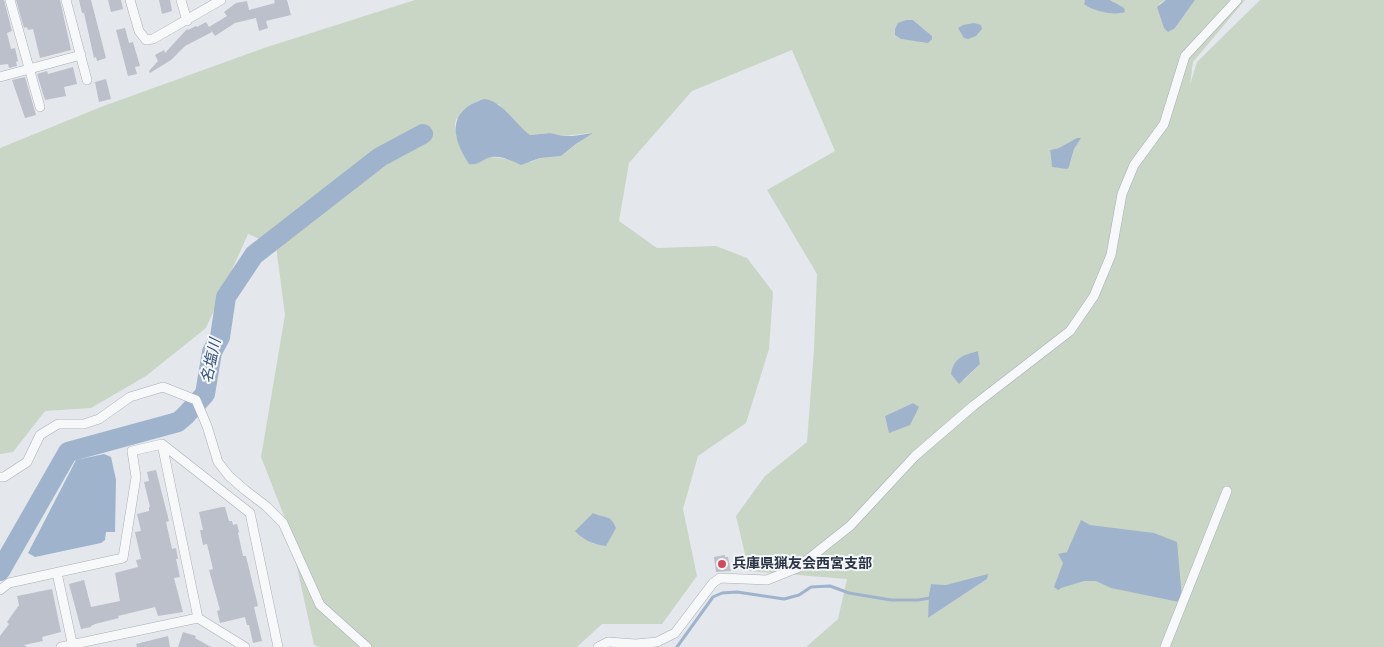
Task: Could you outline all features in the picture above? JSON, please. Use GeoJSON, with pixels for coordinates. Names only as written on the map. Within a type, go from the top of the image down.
{"type":"FeatureCollection","features":[{"type":"Feature","properties":{"kind":"street"},"geometry":{"type":"LineString","coordinates":[[10,0],[40,107]]}},
{"type":"Feature","properties":{"kind":"street"},"geometry":{"type":"LineString","coordinates":[[66,0],[87,80]]}},
{"type":"Feature","properties":{"kind":"street"},"geometry":{"type":"LineString","coordinates":[[130,0],[139,31],[146,40],[153,39],[187,21],[221,0]]}},
{"type":"Feature","properties":{"kind":"street"},"geometry":{"type":"LineString","coordinates":[[181,0],[187,21]]}},
{"type":"Feature","properties":{"kind":"street"},"geometry":{"type":"LineString","coordinates":[[598,647],[608,642],[636,645],[657,642],[675,633],[713,583],[720,578],[767,580],[797,568],[850,526],[915,456],[972,406],[1070,331],[1094,296],[1111,255],[1122,194],[1134,165],[1164,124],[1185,56],[1238,0]]}},
{"type":"Feature","properties":{"kind":"street"},"geometry":{"type":"LineString","coordinates":[[0,77],[81,55]]}},
{"type":"Feature","properties":{"kind":"street"},"geometry":{"type":"LineString","coordinates":[[0,477],[4,478],[27,462],[40,435],[58,424],[84,424],[99,419],[130,396],[163,387],[196,400],[207,426],[218,462],[229,476],[266,506],[283,523],[320,605],[367,647]]}},
{"type":"Feature","properties":{"kind":"street"},"geometry":{"type":"LineString","coordinates":[[0,590],[9,583],[123,558],[136,477],[132,451],[162,444]]}},
{"type":"Feature","properties":{"kind":"street"},"geometry":{"type":"LineString","coordinates":[[162,444],[198,618]]}},
{"type":"Feature","properties":{"kind":"street"},"geometry":{"type":"LineString","coordinates":[[162,444],[250,513],[278,647]]}},
{"type":"Feature","properties":{"kind":"street"},"geometry":{"type":"LineString","coordinates":[[1165,647],[1227,491]]}},
{"type":"Feature","properties":{"kind":"street"},"geometry":{"type":"LineString","coordinates":[[57,573],[72,646]]}},
{"type":"Feature","properties":{"kind":"street"},"geometry":{"type":"LineString","coordinates":[[61,647],[198,618],[245,647]]}},
{"type":"Feature","properties":{"kind":"green space"},"geometry":{"type":"Polygon","coordinates":[[[415,0],[1085,0],[1084,4],[1114,2],[1110,0],[1166,0],[1159,4],[1175,28],[1195,0],[1245,0],[1193,62],[1190,85],[1197,62],[1260,0],[1384,0],[1384,647],[806,647],[838,619],[847,579],[749,571],[736,516],[765,476],[807,442],[817,274],[767,190],[835,151],[792,50],[692,91],[629,163],[619,221],[657,248],[716,246],[747,258],[773,292],[769,349],[746,423],[698,456],[683,509],[697,576],[662,624],[602,624],[577,647],[319,647],[314,645],[288,526],[261,457],[285,315],[276,246],[248,234],[206,328],[146,376],[91,408],[45,411],[13,452],[0,454],[0,148],[101,107],[264,48],[415,0]],[[913,20],[901,39],[916,41],[932,36],[913,20]],[[499,104],[456,119],[457,139],[491,157],[531,162],[540,158],[561,156],[591,133],[563,136],[550,133],[530,135],[520,128],[499,104]],[[1059,148],[1050,150],[1052,166],[1069,167],[1074,149],[1059,148]],[[978,351],[972,353],[963,381],[980,364],[978,351]],[[913,403],[885,416],[919,408],[913,403]],[[599,516],[581,537],[594,544],[608,517],[599,516]],[[987,579],[946,585],[931,584],[928,618],[987,579]]]}},
{"type":"Feature","properties":{"kind":"water"},"geometry":{"type":"Polygon","coordinates":[[[1085,0],[1110,0],[1124,8],[1125,12],[1110,13],[1098,11],[1084,4],[1085,0]]]}},
{"type":"Feature","properties":{"kind":"water"},"geometry":{"type":"Polygon","coordinates":[[[1166,0],[1195,0],[1175,28],[1168,32],[1164,28],[1157,7],[1166,0]]]}},
{"type":"Feature","properties":{"kind":"water"},"geometry":{"type":"Polygon","coordinates":[[[913,20],[932,36],[932,39],[928,43],[901,39],[895,35],[898,23],[913,20]]]}},
{"type":"Feature","properties":{"kind":"water"},"geometry":{"type":"Polygon","coordinates":[[[974,23],[981,25],[982,29],[976,36],[968,39],[964,38],[958,28],[974,23]]]}},
{"type":"Feature","properties":{"kind":"water"},"geometry":{"type":"Polygon","coordinates":[[[484,99],[503,108],[530,135],[550,133],[573,136],[593,133],[561,156],[540,158],[521,165],[496,157],[476,164],[469,164],[463,154],[456,134],[458,117],[472,104],[484,99]]]}},
{"type":"Feature","properties":{"kind":"water"},"geometry":{"type":"Polygon","coordinates":[[[1077,138],[1081,138],[1074,149],[1069,167],[1067,169],[1052,167],[1050,150],[1059,148],[1077,138]]]}},
{"type":"Feature","properties":{"kind":"water"},"geometry":{"type":"Polygon","coordinates":[[[978,351],[980,364],[959,384],[951,374],[952,368],[960,358],[978,351]]]}},
{"type":"Feature","properties":{"kind":"water"},"geometry":{"type":"Polygon","coordinates":[[[913,403],[919,407],[910,425],[889,433],[885,416],[913,403]]]}},
{"type":"Feature","properties":{"kind":"water"},"geometry":{"type":"Polygon","coordinates":[[[104,454],[111,457],[116,480],[115,532],[106,532],[105,540],[101,543],[35,557],[28,553],[76,460],[104,454]]]}},
{"type":"Feature","properties":{"kind":"water"},"geometry":{"type":"Polygon","coordinates":[[[593,513],[609,518],[616,528],[606,546],[589,542],[575,531],[593,513]]]}},
{"type":"Feature","properties":{"kind":"water"},"geometry":{"type":"Polygon","coordinates":[[[1081,520],[1090,525],[1154,533],[1177,542],[1182,598],[1179,602],[1111,588],[1096,581],[1084,581],[1058,590],[1054,587],[1063,563],[1058,554],[1067,552],[1081,520]]]}},
{"type":"Feature","properties":{"kind":"water"},"geometry":{"type":"Polygon","coordinates":[[[988,574],[987,579],[928,618],[931,584],[946,585],[988,574]]]}},
{"type":"Feature","properties":{"kind":"building"},"geometry":{"type":"Polygon","coordinates":[[[0,0],[4,0],[12,31],[7,33],[11,49],[15,48],[18,61],[16,62],[17,66],[9,68],[8,64],[0,65],[0,0]]]}},
{"type":"Feature","properties":{"kind":"building"},"geometry":{"type":"Polygon","coordinates":[[[16,0],[60,0],[71,50],[40,58],[33,29],[28,30],[27,27],[24,28],[16,0]]]}},
{"type":"Feature","properties":{"kind":"building"},"geometry":{"type":"Polygon","coordinates":[[[79,0],[91,0],[106,58],[97,61],[96,57],[94,58],[84,13],[82,13],[79,0]]]}},
{"type":"Feature","properties":{"kind":"building"},"geometry":{"type":"Polygon","coordinates":[[[108,0],[121,0],[123,9],[111,12],[108,0]]]}},
{"type":"Feature","properties":{"kind":"building"},"geometry":{"type":"Polygon","coordinates":[[[159,0],[170,0],[172,11],[162,14],[159,0]]]}},
{"type":"Feature","properties":{"kind":"building"},"geometry":{"type":"Polygon","coordinates":[[[274,0],[287,0],[291,15],[266,21],[268,28],[259,31],[256,18],[235,23],[215,36],[209,27],[227,16],[224,12],[236,3],[247,1],[249,10],[275,3],[274,0]]]}},
{"type":"Feature","properties":{"kind":"building"},"geometry":{"type":"Polygon","coordinates":[[[206,22],[212,32],[185,46],[171,60],[150,73],[149,71],[158,61],[155,55],[164,50],[165,53],[187,29],[197,27],[206,22]]]}},
{"type":"Feature","properties":{"kind":"building"},"geometry":{"type":"Polygon","coordinates":[[[125,28],[129,43],[133,42],[140,66],[135,67],[137,74],[128,76],[116,30],[125,28]]]}},
{"type":"Feature","properties":{"kind":"building"},"geometry":{"type":"Polygon","coordinates":[[[73,67],[77,84],[64,87],[66,96],[45,100],[37,74],[47,71],[48,74],[73,67]]]}},
{"type":"Feature","properties":{"kind":"building"},"geometry":{"type":"Polygon","coordinates":[[[25,77],[36,115],[25,118],[12,80],[25,77]]]}},
{"type":"Feature","properties":{"kind":"building"},"geometry":{"type":"Polygon","coordinates":[[[106,79],[111,99],[99,102],[95,82],[106,79]]]}},
{"type":"Feature","properties":{"kind":"building"},"geometry":{"type":"Polygon","coordinates":[[[156,470],[169,521],[166,522],[172,549],[176,548],[178,559],[176,559],[180,577],[174,578],[183,612],[158,616],[155,607],[118,616],[119,618],[81,629],[69,584],[84,580],[91,607],[120,601],[115,573],[138,567],[136,560],[141,559],[135,532],[141,531],[137,514],[149,511],[150,507],[144,482],[149,481],[147,472],[156,470]]]}},
{"type":"Feature","properties":{"kind":"building"},"geometry":{"type":"Polygon","coordinates":[[[225,507],[229,521],[232,521],[233,525],[237,524],[243,556],[246,556],[258,606],[254,607],[262,641],[253,643],[245,617],[220,623],[217,611],[220,610],[209,570],[213,569],[207,544],[203,545],[200,530],[203,530],[199,512],[225,507]]]}},
{"type":"Feature","properties":{"kind":"building","name":"兵庫県猟友会西宮支部"},"geometry":{"type":"Polygon","coordinates":[[[725,555],[725,557],[728,557],[731,571],[716,572],[714,557],[725,555]]]}},
{"type":"Feature","properties":{"kind":"building"},"geometry":{"type":"Polygon","coordinates":[[[52,589],[61,632],[42,637],[43,641],[24,645],[27,647],[0,647],[0,636],[19,605],[17,596],[52,589]]]}},
{"type":"Feature","properties":{"kind":"building"},"geometry":{"type":"Polygon","coordinates":[[[183,632],[196,636],[195,638],[211,647],[178,647],[183,632]]]}},
{"type":"Feature","properties":{"kind":"building"},"geometry":{"type":"Polygon","coordinates":[[[168,636],[170,647],[137,647],[136,644],[168,636]]]}},
{"type":"Feature","properties":{"kind":"waterway","name":"名塩川"},"geometry":{"type":"LineString","coordinates":[[0,571],[68,452],[178,422],[205,394],[212,352],[220,337],[226,297],[254,255],[380,157],[423,134]]}},
{"type":"Feature","properties":{"kind":"waterway"},"geometry":{"type":"LineString","coordinates":[[677,647],[713,597],[722,593],[737,592],[784,599],[799,595],[811,587],[830,586],[849,593],[891,600],[930,598]]}},
{"type":"Feature","properties":{"kind":"place","name":"兵庫県猟友会西宮支部"},"geometry":{"type":"Point","coordinates":[722,564]}}]}
